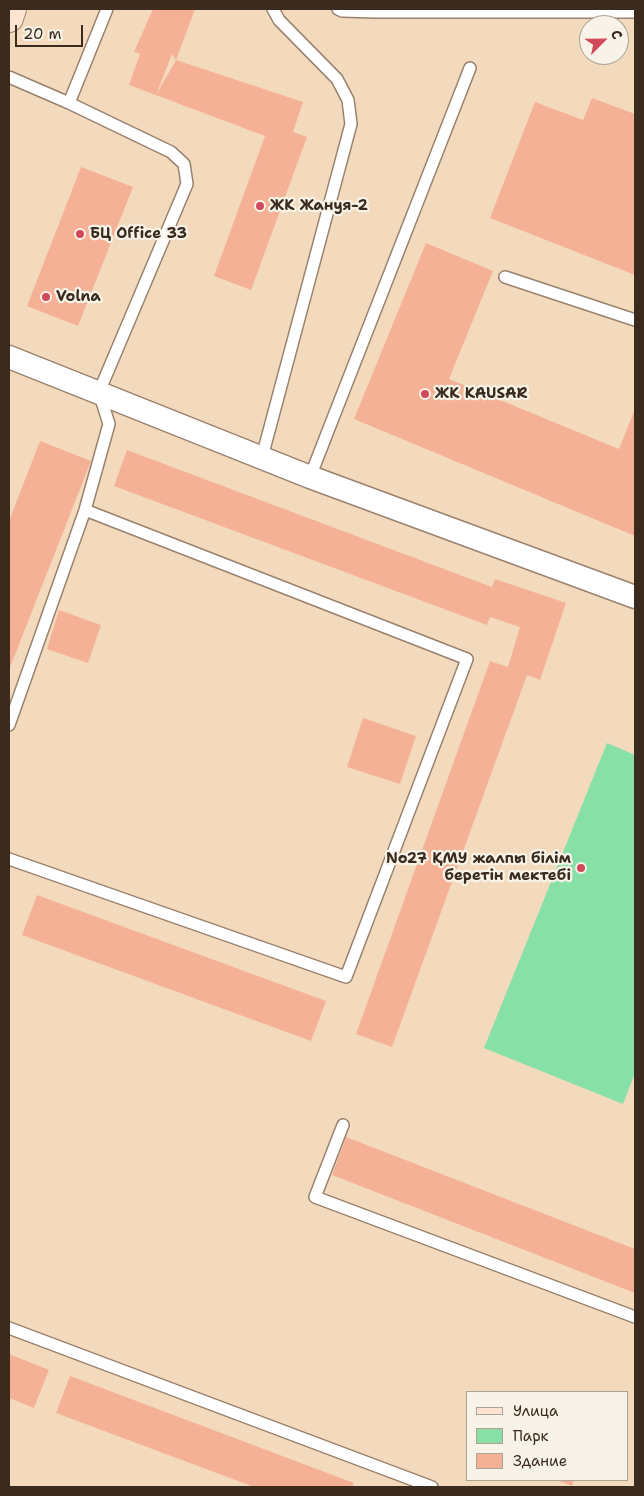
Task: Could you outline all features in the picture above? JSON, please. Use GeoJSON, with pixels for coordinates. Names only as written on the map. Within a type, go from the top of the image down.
{"type":"FeatureCollection","features":[{"type":"Feature","properties":{"kind":"main road"},"geometry":{"type":"LineString","coordinates":[[9,18],[12,9]]}},
{"type":"Feature","properties":{"kind":"street"},"geometry":{"type":"LineString","coordinates":[[9,358],[310,477],[635,597]]}},
{"type":"Feature","properties":{"kind":"lane"},"geometry":{"type":"LineString","coordinates":[[69,103],[107,9]]}},
{"type":"Feature","properties":{"kind":"lane"},"geometry":{"type":"LineString","coordinates":[[262,457],[351,124],[348,100],[337,79],[278,20],[273,9]]}},
{"type":"Feature","properties":{"kind":"lane"},"geometry":{"type":"LineString","coordinates":[[338,9],[342,11],[377,12],[635,12]]}},
{"type":"Feature","properties":{"kind":"lane"},"geometry":{"type":"LineString","coordinates":[[310,477],[470,68]]}},
{"type":"Feature","properties":{"kind":"lane"},"geometry":{"type":"LineString","coordinates":[[9,77],[69,103],[171,152],[184,164],[187,184],[99,392],[109,424],[85,510],[9,725]]}},
{"type":"Feature","properties":{"kind":"lane"},"geometry":{"type":"LineString","coordinates":[[505,276],[635,320]]}},
{"type":"Feature","properties":{"kind":"lane"},"geometry":{"type":"LineString","coordinates":[[9,859],[346,977],[467,659],[85,510]]}},
{"type":"Feature","properties":{"kind":"lane"},"geometry":{"type":"LineString","coordinates":[[343,1125],[315,1197],[635,1317]]}},
{"type":"Feature","properties":{"kind":"lane"},"geometry":{"type":"LineString","coordinates":[[9,1328],[432,1487]]}},
{"type":"Feature","properties":{"kind":"green space"},"geometry":{"type":"Polygon","coordinates":[[[607,743],[635,755],[635,1073],[623,1104],[484,1048],[607,743]]]}},
{"type":"Feature","properties":{"kind":"building","name":"ЖК Жануя-2"},"geometry":{"type":"Polygon","coordinates":[[[153,9],[195,9],[176,60],[303,102],[293,132],[307,137],[251,290],[214,276],[265,136],[129,85],[140,54],[134,52],[153,9]],[[172,54],[156,95],[176,60],[172,54]]]}},
{"type":"Feature","properties":{"kind":"building"},"geometry":{"type":"Polygon","coordinates":[[[592,98],[635,114],[635,275],[490,218],[535,102],[583,120],[592,98]]]}},
{"type":"Feature","properties":{"kind":"building"},"geometry":{"type":"Polygon","coordinates":[[[81,167],[133,187],[78,326],[27,306],[81,167]]]}},
{"type":"Feature","properties":{"kind":"building","name":"ЖК KAUSAR"},"geometry":{"type":"Polygon","coordinates":[[[426,243],[493,271],[449,379],[619,449],[635,409],[635,536],[354,419],[426,243]]]}},
{"type":"Feature","properties":{"kind":"building"},"geometry":{"type":"Polygon","coordinates":[[[40,441],[91,461],[9,670],[9,521],[40,441]]]}},
{"type":"Feature","properties":{"kind":"building"},"geometry":{"type":"Polygon","coordinates":[[[127,450],[492,587],[495,579],[566,603],[540,680],[527,675],[392,1047],[356,1034],[490,661],[508,667],[520,627],[490,617],[487,625],[114,486],[127,450]]]}},
{"type":"Feature","properties":{"kind":"building"},"geometry":{"type":"Polygon","coordinates":[[[59,610],[101,625],[88,663],[47,649],[59,610]]]}},
{"type":"Feature","properties":{"kind":"building"},"geometry":{"type":"Polygon","coordinates":[[[363,718],[416,736],[400,784],[347,767],[363,718]]]}},
{"type":"Feature","properties":{"kind":"building"},"geometry":{"type":"Polygon","coordinates":[[[37,895],[326,1001],[311,1041],[22,935],[37,895]]]}},
{"type":"Feature","properties":{"kind":"building"},"geometry":{"type":"Polygon","coordinates":[[[346,1137],[635,1249],[635,1293],[332,1175],[346,1137]]]}},
{"type":"Feature","properties":{"kind":"building"},"geometry":{"type":"Polygon","coordinates":[[[9,1354],[49,1370],[34,1408],[9,1398],[9,1354]]]}},
{"type":"Feature","properties":{"kind":"building"},"geometry":{"type":"Polygon","coordinates":[[[70,1376],[354,1483],[352,1487],[254,1487],[56,1413],[70,1376]]]}},
{"type":"Feature","properties":{"kind":"building"},"geometry":{"type":"Polygon","coordinates":[[[560,1481],[574,1481],[572,1486],[560,1481]]]}},
{"type":"Feature","properties":{"kind":"place","name":"ЖК Жануя-2"},"geometry":{"type":"Point","coordinates":[260,206]}},
{"type":"Feature","properties":{"kind":"place","name":"БЦ Office 33"},"geometry":{"type":"Point","coordinates":[80,234]}},
{"type":"Feature","properties":{"kind":"place","name":"Volna"},"geometry":{"type":"Point","coordinates":[46,297]}},
{"type":"Feature","properties":{"kind":"place","name":"ЖК KAUSAR"},"geometry":{"type":"Point","coordinates":[425,394]}},
{"type":"Feature","properties":{"kind":"place","name":"No27 ҚМУ жалпы білім беретін мектебі"},"geometry":{"type":"Point","coordinates":[581,868]}}]}
